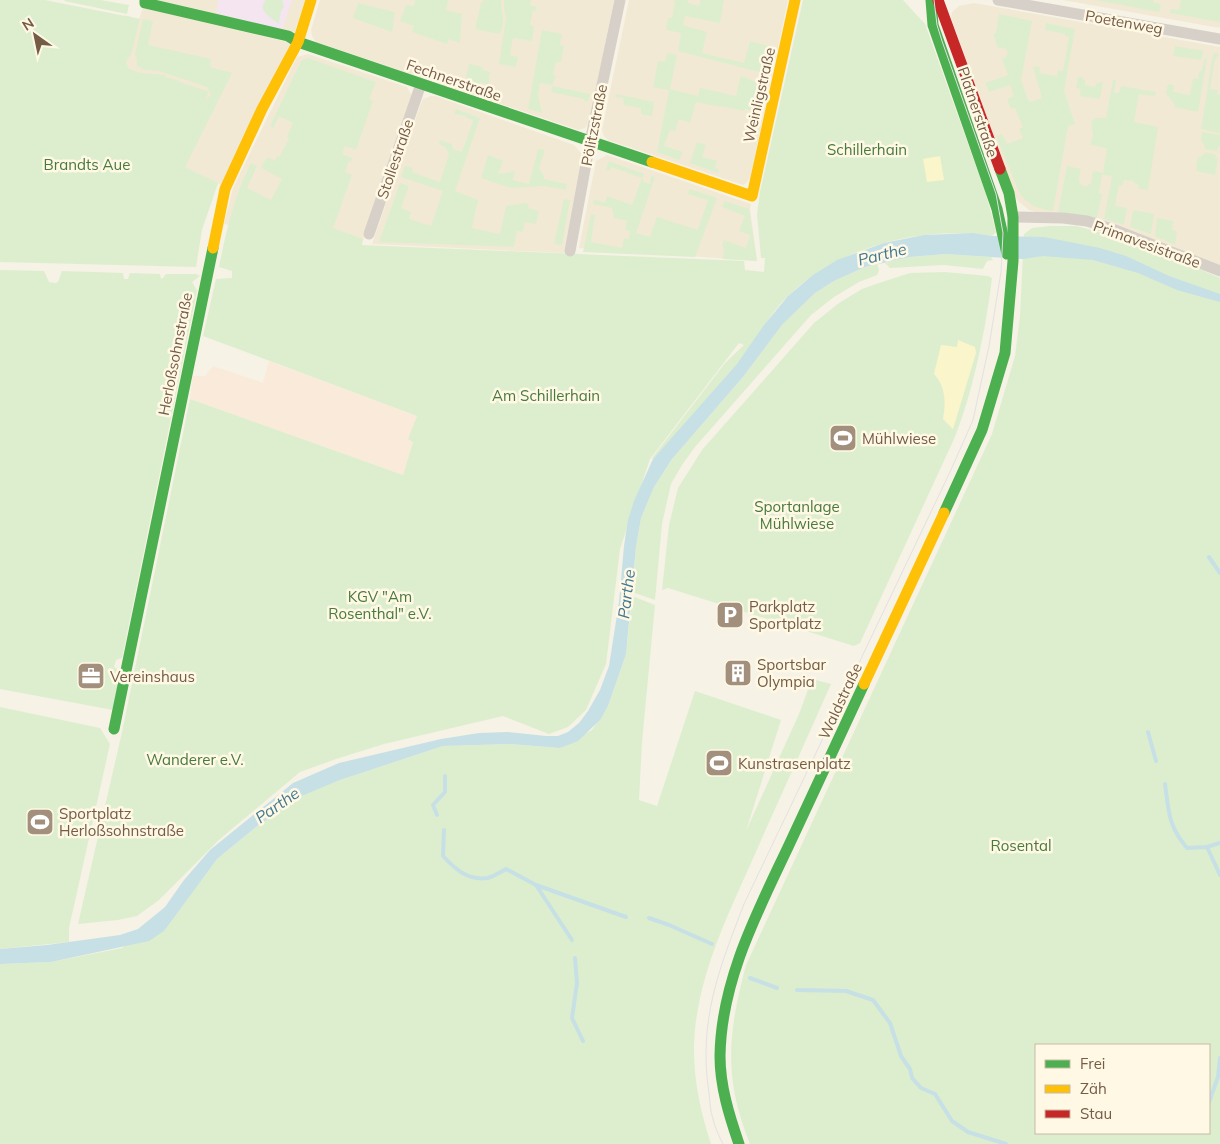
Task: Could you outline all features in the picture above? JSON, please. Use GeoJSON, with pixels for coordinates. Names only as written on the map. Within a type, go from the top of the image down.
{"type":"FeatureCollection","features":[{"type":"Feature","properties":{"kind":"street","name":"Herloßsohnstraße"},"geometry":{"type":"LineString","coordinates":[[114,729],[225,189],[262,109],[298,42],[311,0]]}},
{"type":"Feature","properties":{"kind":"street","name":"Pölitzstraße"},"geometry":{"type":"LineString","coordinates":[[570,251],[590,142],[620,0]]}},
{"type":"Feature","properties":{"kind":"street","name":"Weinligstraße"},"geometry":{"type":"LineString","coordinates":[[752,196],[795,0]]}},
{"type":"Feature","properties":{"kind":"street","name":"Platnerstraße"},"geometry":{"type":"LineString","coordinates":[[930,0],[932,26],[996,209],[1009,234]]}},
{"type":"Feature","properties":{"kind":"street","name":"Platnerstraße"},"geometry":{"type":"LineString","coordinates":[[938,0],[1009,193],[1013,217]]}},
{"type":"Feature","properties":{"kind":"street","name":"Poetenweg"},"geometry":{"type":"LineString","coordinates":[[998,0],[1220,39]]}},
{"type":"Feature","properties":{"kind":"street","name":"Fechnerstraße"},"geometry":{"type":"LineString","coordinates":[[145,2],[288,36],[298,42],[752,196]]}},
{"type":"Feature","properties":{"kind":"street","name":"Stollestraße"},"geometry":{"type":"LineString","coordinates":[[369,234],[421,84]]}},
{"type":"Feature","properties":{"kind":"street","name":"Waldstraße"},"geometry":{"type":"LineString","coordinates":[[739,1144],[721,1082],[720,1058],[721,1025],[736,962],[755,917],[982,430],[1005,354],[1010,315],[1011,265],[1009,234],[1013,217]]}},
{"type":"Feature","properties":{"kind":"street","name":"Primavesistraße"},"geometry":{"type":"LineString","coordinates":[[1013,217],[1063,218],[1087,221],[1118,231],[1220,271]]}},
{"type":"Feature","properties":{"kind":"shaded area"},"geometry":{"type":"Polygon","coordinates":[[[154,0],[305,0],[294,34],[154,0]]]}},
{"type":"Feature","properties":{"kind":"shaded area"},"geometry":{"type":"Polygon","coordinates":[[[218,0],[292,0],[282,30],[216,13],[218,0]]]}},
{"type":"Feature","properties":{"kind":"shaded area"},"geometry":{"type":"Polygon","coordinates":[[[320,0],[614,0],[589,123],[585,128],[579,130],[316,42],[311,30],[320,0]]]}},
{"type":"Feature","properties":{"kind":"shaded area"},"geometry":{"type":"Polygon","coordinates":[[[629,0],[788,0],[750,178],[743,185],[608,140],[604,136],[602,130],[629,0]]]}},
{"type":"Feature","properties":{"kind":"shaded area"},"geometry":{"type":"Polygon","coordinates":[[[1063,0],[1220,0],[1220,28],[1063,0]]]}},
{"type":"Feature","properties":{"kind":"shaded area"},"geometry":{"type":"Polygon","coordinates":[[[974,3],[1220,47],[1220,266],[1183,252],[1029,210],[1019,202],[951,18],[952,12],[959,6],[974,3]]]}},
{"type":"Feature","properties":{"kind":"shaded area"},"geometry":{"type":"Polygon","coordinates":[[[143,8],[291,43],[221,185],[176,163],[111,81],[124,15],[139,19],[143,8]]]}},
{"type":"Feature","properties":{"kind":"shaded area"},"geometry":{"type":"Polygon","coordinates":[[[308,54],[407,87],[413,98],[362,243],[287,240],[224,224],[233,188],[297,57],[308,54]]]}},
{"type":"Feature","properties":{"kind":"shaded area"},"geometry":{"type":"Polygon","coordinates":[[[431,96],[574,145],[582,154],[564,253],[372,244],[421,103],[423,99],[431,96]]]}},
{"type":"Feature","properties":{"kind":"shaded area"},"geometry":{"type":"Polygon","coordinates":[[[607,155],[751,204],[750,209],[757,261],[579,248],[596,161],[607,155]]]}},
{"type":"Feature","properties":{"kind":"shaded area"},"geometry":{"type":"Polygon","coordinates":[[[269,361],[417,416],[409,439],[413,441],[403,475],[190,399],[193,376],[205,376],[213,366],[263,383],[269,361]]]}},
{"type":"Feature","properties":{"kind":"green space","name":"Brandts Aue"},"geometry":{"type":"Polygon","coordinates":[[[0,0],[45,0],[140,19],[131,55],[126,63],[129,69],[141,73],[165,75],[165,77],[207,91],[208,94],[205,100],[211,95],[207,87],[159,71],[144,70],[137,66],[135,55],[143,19],[153,21],[148,45],[211,59],[210,67],[232,73],[185,167],[218,183],[202,230],[196,267],[0,262],[0,0]]]}},
{"type":"Feature","properties":{"kind":"green space"},"geometry":{"type":"Polygon","coordinates":[[[65,0],[100,0],[129,5],[127,14],[65,0]]]}},
{"type":"Feature","properties":{"kind":"green space"},"geometry":{"type":"Polygon","coordinates":[[[265,0],[282,0],[284,7],[281,11],[280,24],[270,18],[264,11],[265,0]]]}},
{"type":"Feature","properties":{"kind":"green space"},"geometry":{"type":"Polygon","coordinates":[[[415,0],[448,0],[446,10],[462,14],[460,43],[449,39],[447,44],[412,32],[414,26],[400,21],[406,5],[414,6],[415,0]]]}},
{"type":"Feature","properties":{"kind":"green space"},"geometry":{"type":"Polygon","coordinates":[[[484,0],[501,0],[503,26],[499,34],[475,29],[481,3],[484,0]]]}},
{"type":"Feature","properties":{"kind":"green space"},"geometry":{"type":"Polygon","coordinates":[[[504,0],[531,0],[530,5],[537,7],[536,11],[533,10],[530,25],[534,26],[532,41],[513,38],[510,55],[518,57],[516,67],[499,64],[506,18],[504,0]]]}},
{"type":"Feature","properties":{"kind":"green space"},"geometry":{"type":"Polygon","coordinates":[[[673,0],[688,0],[688,3],[700,6],[700,0],[724,0],[720,23],[685,16],[683,25],[707,32],[702,53],[744,63],[750,41],[773,47],[767,74],[678,51],[681,33],[666,30],[668,18],[672,18],[675,2],[673,0]]]}},
{"type":"Feature","properties":{"kind":"green space"},"geometry":{"type":"Polygon","coordinates":[[[803,0],[903,0],[925,24],[986,194],[996,232],[992,236],[965,233],[938,234],[910,237],[883,243],[857,252],[832,264],[809,279],[781,304],[736,366],[653,459],[725,363],[744,345],[739,343],[650,459],[620,549],[606,664],[586,710],[568,727],[549,734],[503,716],[384,744],[300,772],[220,839],[159,900],[137,916],[78,924],[122,732],[190,399],[403,475],[413,442],[408,439],[417,416],[203,336],[216,279],[232,278],[232,271],[219,267],[235,201],[251,163],[257,166],[247,188],[271,200],[282,179],[261,168],[267,157],[275,161],[277,156],[279,157],[289,139],[287,137],[293,123],[279,116],[273,128],[270,126],[301,61],[308,58],[376,82],[369,99],[373,101],[356,150],[345,146],[342,154],[352,158],[345,172],[352,175],[333,228],[363,239],[362,245],[744,261],[745,270],[764,272],[765,258],[761,258],[757,214],[760,192],[803,0]]]}},
{"type":"Feature","properties":{"kind":"green space"},"geometry":{"type":"Polygon","coordinates":[[[1095,0],[1153,0],[1153,2],[1161,4],[1159,12],[1095,0]]]}},
{"type":"Feature","properties":{"kind":"green space"},"geometry":{"type":"Polygon","coordinates":[[[1181,0],[1220,0],[1220,22],[1170,13],[1171,9],[1179,10],[1181,0]]]}},
{"type":"Feature","properties":{"kind":"green space"},"geometry":{"type":"Polygon","coordinates":[[[358,3],[395,12],[392,32],[353,18],[358,3]]]}},
{"type":"Feature","properties":{"kind":"green space"},"geometry":{"type":"Polygon","coordinates":[[[999,14],[1032,21],[1021,80],[1029,102],[1042,98],[1033,66],[1040,67],[1039,73],[1057,76],[1058,70],[1063,71],[1069,37],[1065,36],[1065,34],[1045,30],[1046,23],[1075,29],[1064,91],[1075,124],[1068,126],[1053,211],[1034,206],[1020,194],[996,136],[1002,134],[1007,144],[1023,138],[1019,129],[1023,127],[1015,108],[1011,109],[1007,99],[1014,96],[1010,85],[989,92],[985,83],[1008,75],[1002,59],[1008,53],[1005,48],[998,48],[993,34],[996,33],[999,14]]]}},
{"type":"Feature","properties":{"kind":"green space"},"geometry":{"type":"Polygon","coordinates":[[[542,30],[562,34],[560,45],[564,46],[561,62],[556,62],[553,75],[556,76],[552,85],[540,83],[538,94],[542,113],[528,109],[542,30]]]}},
{"type":"Feature","properties":{"kind":"green space"},"geometry":{"type":"Polygon","coordinates":[[[1175,46],[1204,51],[1201,60],[1173,56],[1175,46]]]}},
{"type":"Feature","properties":{"kind":"green space"},"geometry":{"type":"Polygon","coordinates":[[[667,53],[677,55],[670,89],[698,96],[700,88],[736,96],[741,76],[765,86],[759,112],[696,102],[690,123],[679,119],[675,131],[670,130],[664,146],[683,152],[679,160],[657,152],[669,90],[653,87],[658,61],[665,62],[667,53]]]}},
{"type":"Feature","properties":{"kind":"green space"},"geometry":{"type":"Polygon","coordinates":[[[1213,53],[1220,54],[1215,59],[1210,89],[1218,90],[1217,94],[1220,95],[1220,133],[1201,129],[1213,53]]]}},
{"type":"Feature","properties":{"kind":"green space"},"geometry":{"type":"Polygon","coordinates":[[[1204,59],[1207,59],[1198,112],[1174,107],[1175,105],[1166,93],[1168,84],[1174,85],[1173,92],[1190,95],[1193,78],[1198,79],[1199,71],[1202,71],[1204,59]]]}},
{"type":"Feature","properties":{"kind":"green space"},"geometry":{"type":"Polygon","coordinates":[[[469,64],[483,67],[482,70],[491,72],[489,85],[480,82],[477,91],[464,86],[469,64]]]}},
{"type":"Feature","properties":{"kind":"green space"},"geometry":{"type":"Polygon","coordinates":[[[1078,77],[1082,77],[1085,85],[1095,87],[1096,84],[1103,81],[1100,99],[1080,96],[1081,89],[1076,88],[1078,77]]]}},
{"type":"Feature","properties":{"kind":"green space"},"geometry":{"type":"Polygon","coordinates":[[[1113,80],[1116,80],[1114,93],[1119,93],[1121,86],[1156,92],[1155,96],[1139,94],[1134,122],[1158,127],[1148,190],[1139,189],[1139,185],[1134,183],[1134,181],[1124,180],[1122,186],[1119,185],[1115,206],[1127,208],[1124,225],[1104,219],[1112,176],[1102,175],[1099,193],[1102,194],[1097,218],[1058,212],[1067,166],[1081,169],[1080,184],[1086,187],[1091,183],[1093,171],[1103,173],[1107,148],[1090,145],[1093,136],[1091,121],[1096,118],[1106,118],[1113,80]]]}},
{"type":"Feature","properties":{"kind":"green space"},"geometry":{"type":"Polygon","coordinates":[[[552,86],[590,94],[588,102],[584,101],[584,99],[551,92],[552,86]]]}},
{"type":"Feature","properties":{"kind":"green space"},"geometry":{"type":"Polygon","coordinates":[[[616,94],[654,102],[652,116],[641,114],[641,108],[623,105],[624,98],[615,97],[616,94]]]}},
{"type":"Feature","properties":{"kind":"green space"},"geometry":{"type":"Polygon","coordinates":[[[456,109],[480,118],[455,191],[478,200],[472,228],[500,234],[506,206],[524,203],[529,204],[528,208],[539,211],[536,224],[525,222],[523,232],[517,231],[514,247],[379,242],[400,183],[409,186],[401,208],[411,212],[409,219],[431,226],[443,191],[401,177],[405,166],[413,168],[412,172],[440,182],[449,154],[445,147],[439,144],[440,140],[452,144],[453,149],[462,152],[473,121],[466,118],[466,116],[454,114],[456,109]]]}},
{"type":"Feature","properties":{"kind":"green space"},"geometry":{"type":"Polygon","coordinates":[[[1202,132],[1220,135],[1220,147],[1218,147],[1217,151],[1205,149],[1201,141],[1202,132]]]}},
{"type":"Feature","properties":{"kind":"green space"},"geometry":{"type":"Polygon","coordinates":[[[697,142],[706,145],[702,157],[717,161],[715,168],[719,169],[718,173],[690,163],[697,142]]]}},
{"type":"Feature","properties":{"kind":"green space"},"geometry":{"type":"Polygon","coordinates":[[[538,149],[545,150],[539,168],[544,179],[567,184],[566,190],[544,186],[511,188],[481,178],[488,155],[503,161],[498,174],[515,171],[513,180],[529,184],[538,149]]]}},
{"type":"Feature","properties":{"kind":"green space"},"geometry":{"type":"Polygon","coordinates":[[[1205,152],[1216,155],[1215,158],[1218,159],[1215,175],[1196,171],[1198,157],[1202,156],[1205,152]]]}},
{"type":"Feature","properties":{"kind":"green space"},"geometry":{"type":"Polygon","coordinates":[[[609,161],[644,174],[642,178],[611,167],[610,171],[606,170],[609,161]]]}},
{"type":"Feature","properties":{"kind":"green space"},"geometry":{"type":"Polygon","coordinates":[[[651,176],[655,177],[636,233],[650,237],[657,217],[698,230],[708,200],[688,194],[690,189],[717,198],[695,257],[583,252],[591,214],[595,215],[591,242],[622,248],[624,238],[629,239],[630,231],[625,230],[627,221],[614,218],[612,208],[593,204],[594,199],[605,203],[607,196],[632,205],[642,178],[644,182],[650,184],[651,176]]]}},
{"type":"Feature","properties":{"kind":"green space"},"geometry":{"type":"Polygon","coordinates":[[[564,199],[570,200],[562,245],[554,244],[564,199]]]}},
{"type":"Feature","properties":{"kind":"green space"},"geometry":{"type":"Polygon","coordinates":[[[724,201],[749,209],[757,261],[723,259],[724,249],[722,245],[724,240],[746,248],[750,235],[739,231],[745,216],[722,207],[724,201]]]}},
{"type":"Feature","properties":{"kind":"green space"},"geometry":{"type":"Polygon","coordinates":[[[1133,210],[1154,214],[1151,234],[1130,227],[1133,210]]]}},
{"type":"Feature","properties":{"kind":"green space"},"geometry":{"type":"Polygon","coordinates":[[[1157,218],[1173,221],[1172,230],[1177,231],[1175,245],[1155,236],[1157,218]]]}},
{"type":"Feature","properties":{"kind":"green space","name":"Rosental"},"geometry":{"type":"Polygon","coordinates":[[[1076,226],[1135,241],[1220,278],[1220,1144],[750,1144],[735,1097],[731,1055],[735,1012],[746,965],[992,434],[1015,356],[1020,316],[1024,234],[1032,228],[1076,226]]]}},
{"type":"Feature","properties":{"kind":"green space"},"geometry":{"type":"Polygon","coordinates":[[[945,254],[991,257],[993,260],[987,261],[983,269],[944,265],[890,268],[885,263],[910,257],[945,254]]]}},
{"type":"Feature","properties":{"kind":"green space"},"geometry":{"type":"Polygon","coordinates":[[[877,264],[879,270],[877,275],[859,282],[834,297],[811,315],[695,447],[671,484],[662,524],[655,600],[632,592],[641,518],[654,487],[672,459],[743,377],[782,325],[815,293],[834,281],[865,267],[877,264]]]}},
{"type":"Feature","properties":{"kind":"green space"},"geometry":{"type":"Polygon","coordinates":[[[0,270],[44,271],[49,282],[55,283],[58,282],[62,271],[123,273],[124,279],[128,279],[130,273],[160,274],[161,279],[166,274],[196,274],[200,276],[192,282],[197,291],[122,658],[116,660],[114,667],[120,671],[113,710],[0,689],[0,270]]]}},
{"type":"Feature","properties":{"kind":"green space","name":"Sportanlage Mühlwiese"},"geometry":{"type":"Polygon","coordinates":[[[945,272],[992,278],[978,360],[954,439],[860,643],[854,646],[668,588],[662,590],[669,525],[678,488],[702,450],[814,323],[839,303],[862,289],[910,273],[945,272]]]}},
{"type":"Feature","properties":{"kind":"green space"},"geometry":{"type":"Polygon","coordinates":[[[632,596],[655,605],[642,742],[639,800],[657,806],[695,691],[781,720],[746,831],[799,714],[812,679],[831,684],[728,915],[705,978],[696,1021],[694,1052],[696,1083],[702,1114],[711,1144],[0,1144],[0,964],[51,962],[122,948],[195,888],[217,859],[256,827],[299,796],[340,780],[443,746],[510,744],[560,748],[592,730],[608,706],[626,654],[632,596]]]}},
{"type":"Feature","properties":{"kind":"green space","name":"Sportplatz Herloßsohnstraße"},"geometry":{"type":"Polygon","coordinates":[[[0,707],[100,728],[110,744],[69,928],[69,942],[0,949],[0,707]]]}},
{"type":"Feature","properties":{"kind":"sand"},"geometry":{"type":"Polygon","coordinates":[[[940,156],[944,180],[927,182],[923,159],[940,156]]]}},
{"type":"Feature","properties":{"kind":"sand"},"geometry":{"type":"Polygon","coordinates":[[[958,340],[975,347],[976,353],[953,429],[943,419],[945,407],[943,390],[934,374],[941,345],[957,347],[958,340]]]}},
{"type":"Feature","properties":{"kind":"water","name":"Parthe"},"geometry":{"type":"Polygon","coordinates":[[[973,233],[992,236],[1044,237],[1100,248],[1126,256],[1169,276],[1220,294],[1220,302],[1177,290],[1138,273],[1093,260],[1043,256],[1023,259],[945,254],[910,257],[865,267],[834,281],[815,293],[782,325],[743,377],[672,459],[654,487],[641,518],[636,547],[626,654],[608,706],[600,720],[578,741],[560,748],[510,744],[443,746],[340,780],[299,797],[256,827],[217,859],[164,931],[149,941],[51,962],[0,964],[0,949],[120,935],[138,929],[165,907],[184,880],[210,850],[293,783],[339,763],[441,739],[479,733],[507,732],[558,736],[568,732],[579,723],[588,711],[600,690],[609,666],[619,602],[628,520],[634,501],[653,459],[737,364],[764,325],[788,296],[813,275],[837,260],[884,243],[924,235],[973,233]]]}},
{"type":"Feature","properties":{"kind":"waterway"},"geometry":{"type":"LineString","coordinates":[[1209,557],[1220,573]]}},
{"type":"Feature","properties":{"kind":"waterway"},"geometry":{"type":"LineString","coordinates":[[1148,732],[1156,761]]}},
{"type":"Feature","properties":{"kind":"waterway"},"geometry":{"type":"LineString","coordinates":[[437,815],[433,805],[445,792],[445,776]]}},
{"type":"Feature","properties":{"kind":"waterway"},"geometry":{"type":"LineString","coordinates":[[1165,784],[1170,818],[1176,833],[1187,848],[1207,847],[1220,843]]}},
{"type":"Feature","properties":{"kind":"waterway"},"geometry":{"type":"LineString","coordinates":[[444,830],[443,856],[468,876],[488,878],[506,869],[536,885],[626,917]]}},
{"type":"Feature","properties":{"kind":"waterway"},"geometry":{"type":"LineString","coordinates":[[1207,847],[1220,875]]}},
{"type":"Feature","properties":{"kind":"waterway"},"geometry":{"type":"LineString","coordinates":[[536,885],[572,940]]}},
{"type":"Feature","properties":{"kind":"waterway"},"geometry":{"type":"LineString","coordinates":[[649,918],[712,944]]}},
{"type":"Feature","properties":{"kind":"waterway"},"geometry":{"type":"LineString","coordinates":[[575,958],[577,983],[572,1018],[583,1041]]}},
{"type":"Feature","properties":{"kind":"waterway"},"geometry":{"type":"LineString","coordinates":[[750,978],[777,988]]}},
{"type":"Feature","properties":{"kind":"waterway"},"geometry":{"type":"LineString","coordinates":[[797,990],[846,991],[873,1000],[890,1023],[901,1056],[910,1069],[912,1078],[921,1088],[935,1094],[952,1121],[968,1132],[1006,1144]]}},
{"type":"Feature","properties":{"kind":"waterway"},"geometry":{"type":"LineString","coordinates":[[1210,1099],[1218,1077],[1220,1058]]}},
{"type":"Feature","properties":{"kind":"tram line"},"geometry":{"type":"LineString","coordinates":[[723,1144],[715,1126],[711,1109],[706,1067],[706,1042],[713,996],[726,951],[744,904],[973,420],[989,346],[1001,272],[1003,233],[996,194],[942,41],[937,25],[934,0]]}},
{"type":"Feature","properties":{"kind":"traffic: fast"},"geometry":{"type":"LineString","coordinates":[[145,0],[145,3],[288,36],[298,42],[652,162]]}},
{"type":"Feature","properties":{"kind":"traffic: fast"},"geometry":{"type":"LineString","coordinates":[[931,0],[933,25],[997,209],[1007,254]]}},
{"type":"Feature","properties":{"kind":"traffic: fast"},"geometry":{"type":"LineString","coordinates":[[944,513],[982,430],[1005,353],[1013,261],[1013,217],[1009,193],[1000,169]]}},
{"type":"Feature","properties":{"kind":"traffic: fast"},"geometry":{"type":"LineString","coordinates":[[114,729],[213,248]]}},
{"type":"Feature","properties":{"kind":"traffic: fast"},"geometry":{"type":"LineString","coordinates":[[739,1144],[723,1089],[720,1067],[722,1028],[734,973],[765,895],[864,684]]}},
{"type":"Feature","properties":{"kind":"traffic: slow"},"geometry":{"type":"LineString","coordinates":[[213,248],[225,189],[262,109],[298,42],[311,0]]}},
{"type":"Feature","properties":{"kind":"traffic: slow"},"geometry":{"type":"LineString","coordinates":[[652,162],[752,196],[795,0]]}},
{"type":"Feature","properties":{"kind":"traffic: slow"},"geometry":{"type":"LineString","coordinates":[[864,684],[944,513]]}},
{"type":"Feature","properties":{"kind":"traffic: jam"},"geometry":{"type":"LineString","coordinates":[[938,0],[1000,169]]}},
{"type":"Feature","properties":{"kind":"place","name":"Mühlwiese"},"geometry":{"type":"Point","coordinates":[843,438]}},
{"type":"Feature","properties":{"kind":"place","name":"Parkplatz Sportplatz"},"geometry":{"type":"Point","coordinates":[730,615]}},
{"type":"Feature","properties":{"kind":"place","name":"Sportsbar Olympia"},"geometry":{"type":"Point","coordinates":[738,673]}},
{"type":"Feature","properties":{"kind":"place","name":"Vereinshaus"},"geometry":{"type":"Point","coordinates":[91,676]}},
{"type":"Feature","properties":{"kind":"place","name":"Kunstrasenplatz"},"geometry":{"type":"Point","coordinates":[719,763]}},
{"type":"Feature","properties":{"kind":"place","name":"Sportplatz Herloßsohnstraße"},"geometry":{"type":"Point","coordinates":[40,822]}},
{"type":"Feature","properties":{"kind":"park label","name":"Schillerhain"},"geometry":{"type":"Point","coordinates":[867,149]}},
{"type":"Feature","properties":{"kind":"park label","name":"Am Schillerhain"},"geometry":{"type":"Point","coordinates":[546,395]}},
{"type":"Feature","properties":{"kind":"park label","name":"KGV \"Am Rosenthal\" e.V."},"geometry":{"type":"Point","coordinates":[380,604]}},
{"type":"Feature","properties":{"kind":"park label","name":"Wanderer e.V."},"geometry":{"type":"Point","coordinates":[195,759]}}]}
